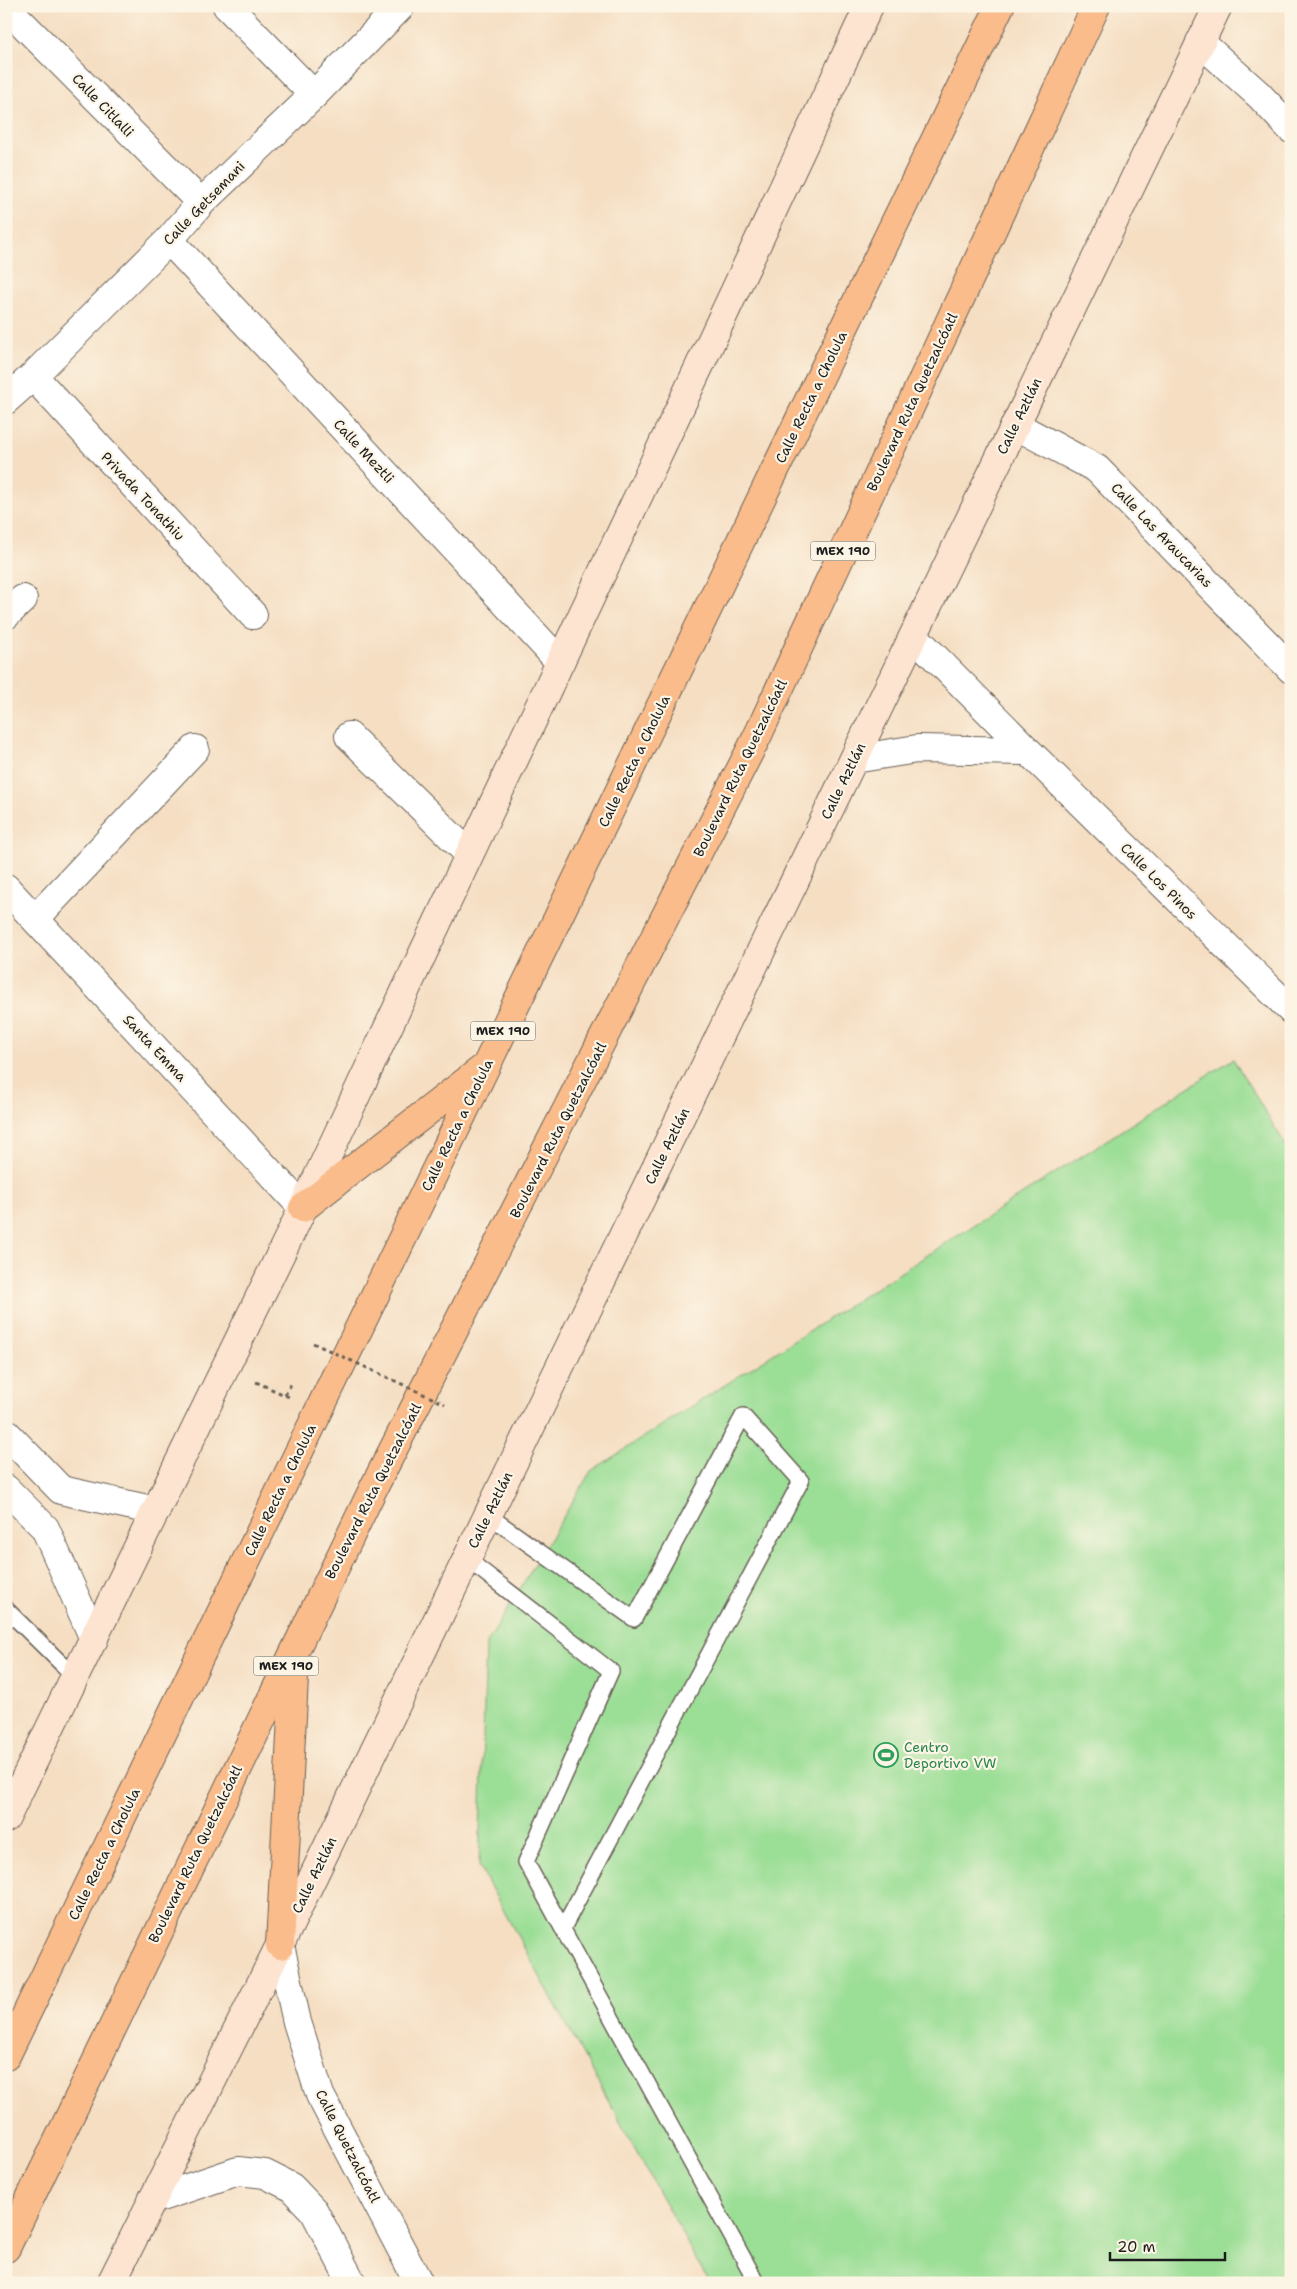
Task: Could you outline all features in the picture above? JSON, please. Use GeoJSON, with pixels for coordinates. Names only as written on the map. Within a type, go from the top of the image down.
{"type":"FeatureCollection","features":[{"type":"Feature","properties":{"kind":"main road"},"geometry":{"type":"LineString","coordinates":[[6,1818],[303,1208],[869,6]]}},
{"type":"Feature","properties":{"kind":"main road","name":"Calle Recta a Cholula"},"geometry":{"type":"LineString","coordinates":[[6,2056],[1000,6]]}},
{"type":"Feature","properties":{"kind":"main road","name":"Boulevard Ruta Quetzalcóatl"},"geometry":{"type":"LineString","coordinates":[[6,2248],[374,1487],[757,737],[1096,6]]}},
{"type":"Feature","properties":{"kind":"main road","name":"Calle Aztlán"},"geometry":{"type":"LineString","coordinates":[[111,2283],[280,1945],[1218,6]]}},
{"type":"Feature","properties":{"kind":"main road"},"geometry":{"type":"LineString","coordinates":[[303,1208],[487,1065]]}},
{"type":"Feature","properties":{"kind":"main road"},"geometry":{"type":"LineString","coordinates":[[280,1945],[296,1646]]}},
{"type":"Feature","properties":{"kind":"street"},"geometry":{"type":"LineString","coordinates":[[227,6],[314,95]]}},
{"type":"Feature","properties":{"kind":"street","name":"Calle Getsemani"},"geometry":{"type":"LineString","coordinates":[[6,400],[34,376],[169,240],[200,203],[314,95],[401,6]]}},
{"type":"Feature","properties":{"kind":"street","name":"Calle Citlalli"},"geometry":{"type":"LineString","coordinates":[[6,7],[200,203]]}},
{"type":"Feature","properties":{"kind":"street"},"geometry":{"type":"LineString","coordinates":[[1200,42],[1259,95],[1291,129]]}},
{"type":"Feature","properties":{"kind":"street","name":"Calle Meztli"},"geometry":{"type":"LineString","coordinates":[[169,240],[560,662]]}},
{"type":"Feature","properties":{"kind":"street","name":"Privada Tonathiu"},"geometry":{"type":"LineString","coordinates":[[34,376],[254,615]]}},
{"type":"Feature","properties":{"kind":"street","name":"Calle Las Araucarias"},"geometry":{"type":"LineString","coordinates":[[1015,425],[1097,469],[1291,669]]}},
{"type":"Feature","properties":{"kind":"street","name":"Calle Los Pinos"},"geometry":{"type":"LineString","coordinates":[[914,636],[1291,1010]]}},
{"type":"Feature","properties":{"kind":"street"},"geometry":{"type":"LineString","coordinates":[[349,736],[470,854]]}},
{"type":"Feature","properties":{"kind":"street"},"geometry":{"type":"LineString","coordinates":[[35,920],[195,749]]}},
{"type":"Feature","properties":{"kind":"street"},"geometry":{"type":"LineString","coordinates":[[854,759],[918,749],[1028,751]]}},
{"type":"Feature","properties":{"kind":"street","name":"Santa Emma"},"geometry":{"type":"LineString","coordinates":[[6,888],[303,1208]]}},
{"type":"Feature","properties":{"kind":"street"},"geometry":{"type":"LineString","coordinates":[[6,1433],[61,1490],[156,1510]]}},
{"type":"Feature","properties":{"kind":"street"},"geometry":{"type":"LineString","coordinates":[[6,1488],[45,1528],[94,1639]]}},
{"type":"Feature","properties":{"kind":"street","name":"Calle Quetzalcóatl"},"geometry":{"type":"LineString","coordinates":[[280,1945],[297,2022],[320,2095],[419,2283]]}},
{"type":"Feature","properties":{"kind":"street"},"geometry":{"type":"LineString","coordinates":[[152,2200],[238,2171],[265,2174],[291,2187],[314,2211],[352,2283]]}},
{"type":"Feature","properties":{"kind":"lane"},"geometry":{"type":"LineString","coordinates":[[488,1515],[634,1619],[742,1416],[801,1481],[563,1928]]}},
{"type":"Feature","properties":{"kind":"lane"},"geometry":{"type":"LineString","coordinates":[[467,1559],[611,1671],[526,1862],[757,2283]]}},
{"type":"Feature","properties":{"kind":"lane"},"geometry":{"type":"LineString","coordinates":[[6,1609],[76,1676]]}},
{"type":"Feature","properties":{"kind":"path"},"geometry":{"type":"LineString","coordinates":[[313,1343],[445,1404]]}},
{"type":"Feature","properties":{"kind":"path"},"geometry":{"type":"LineString","coordinates":[[225,1368],[318,1412]]}},
{"type":"Feature","properties":{"kind":"green space","name":"Centro Deportivo VW"},"geometry":{"type":"Polygon","coordinates":[[[1233,1059],[1291,1154],[1291,2283],[709,2283],[479,1866],[486,1645],[591,1471],[1233,1059]]]}},
{"type":"Feature","properties":{"kind":"place","name":"Centro Deportivo VW"},"geometry":{"type":"Point","coordinates":[886,1755]}}]}
